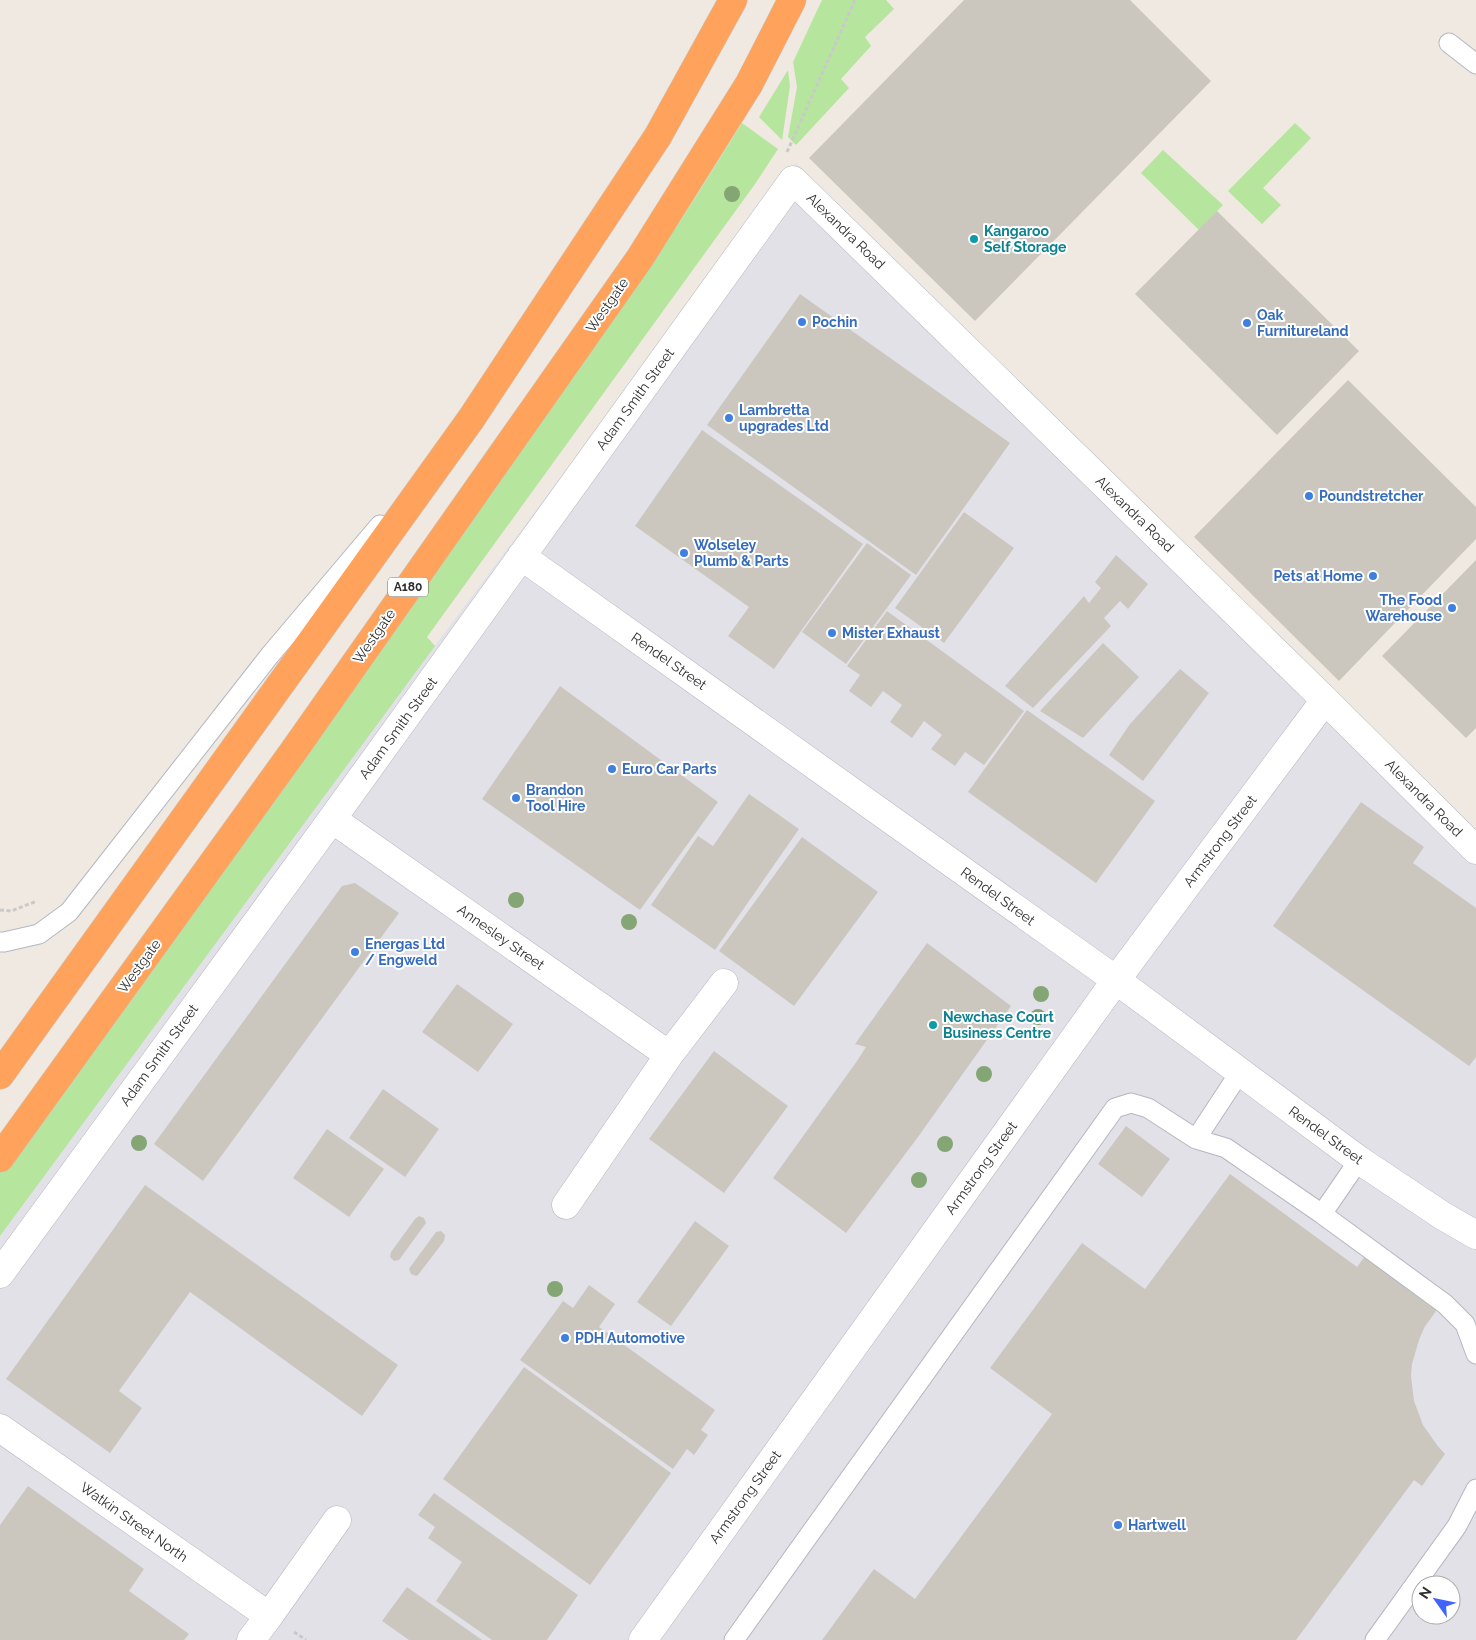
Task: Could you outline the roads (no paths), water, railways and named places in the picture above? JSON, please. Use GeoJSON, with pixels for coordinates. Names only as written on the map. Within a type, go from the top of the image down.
{"type":"FeatureCollection","features":[{"type":"Feature","properties":{"kind":"highway"},"geometry":{"type":"LineString","coordinates":[[0,1075],[471,419],[658,136],[734,0]]}},
{"type":"Feature","properties":{"kind":"highway","name":"Westgate"},"geometry":{"type":"LineString","coordinates":[[0,1158],[295,749],[640,258],[748,84],[792,0]]}},
{"type":"Feature","properties":{"kind":"street","name":"Adam Smith Street"},"geometry":{"type":"LineString","coordinates":[[0,1274],[332,819],[793,180]]}},
{"type":"Feature","properties":{"kind":"street","name":"Alexandra Road"},"geometry":{"type":"LineString","coordinates":[[793,180],[1476,850]]}},
{"type":"Feature","properties":{"kind":"street","name":"Rendel Street"},"geometry":{"type":"LineString","coordinates":[[521,556],[1116,980],[1359,1160],[1443,1216],[1476,1235]]}},
{"type":"Feature","properties":{"kind":"street","name":"Armstrong Street"},"geometry":{"type":"LineString","coordinates":[[643,1640],[1116,980],[1325,700]]}},
{"type":"Feature","properties":{"kind":"street","name":"Annesley Street"},"geometry":{"type":"LineString","coordinates":[[332,819],[669,1056]]}},
{"type":"Feature","properties":{"kind":"street"},"geometry":{"type":"LineString","coordinates":[[566,1206],[669,1056],[724,984]]}},
{"type":"Feature","properties":{"kind":"street","name":"Watkin Street North"},"geometry":{"type":"LineString","coordinates":[[0,1428],[269,1616]]}},
{"type":"Feature","properties":{"kind":"street"},"geometry":{"type":"LineString","coordinates":[[251,1640],[337,1520]]}},
{"type":"Feature","properties":{"kind":"lane"},"geometry":{"type":"LineString","coordinates":[[1449,43],[1476,64]]}},
{"type":"Feature","properties":{"kind":"lane"},"geometry":{"type":"LineString","coordinates":[[0,942],[39,934],[69,912],[270,655],[471,419]]}},
{"type":"Feature","properties":{"kind":"lane"},"geometry":{"type":"LineString","coordinates":[[1196,1139],[1240,1072]]}},
{"type":"Feature","properties":{"kind":"lane"},"geometry":{"type":"LineString","coordinates":[[734,1640],[1115,1108],[1131,1103],[1148,1108],[1196,1139],[1226,1148],[1322,1214],[1445,1304],[1465,1324],[1476,1354]]}},
{"type":"Feature","properties":{"kind":"lane"},"geometry":{"type":"LineString","coordinates":[[1322,1214],[1359,1160]]}},
{"type":"Feature","properties":{"kind":"lane"},"geometry":{"type":"LineString","coordinates":[[1375,1640],[1457,1526],[1476,1489]]}},
{"type":"Feature","properties":{"kind":"place","name":"Kangaroo Self Storage"},"geometry":{"type":"Point","coordinates":[974,239]}},
{"type":"Feature","properties":{"kind":"place","name":"Pochin"},"geometry":{"type":"Point","coordinates":[802,322]}},
{"type":"Feature","properties":{"kind":"place","name":"Oak Furnitureland"},"geometry":{"type":"Point","coordinates":[1247,323]}},
{"type":"Feature","properties":{"kind":"place","name":"Lambretta upgrades Ltd"},"geometry":{"type":"Point","coordinates":[729,418]}},
{"type":"Feature","properties":{"kind":"place","name":"Poundstretcher"},"geometry":{"type":"Point","coordinates":[1309,496]}},
{"type":"Feature","properties":{"kind":"place","name":"Wolseley Plumb & Parts"},"geometry":{"type":"Point","coordinates":[684,553]}},
{"type":"Feature","properties":{"kind":"place","name":"Pets at Home"},"geometry":{"type":"Point","coordinates":[1373,576]}},
{"type":"Feature","properties":{"kind":"place","name":"The Food Warehouse"},"geometry":{"type":"Point","coordinates":[1452,608]}},
{"type":"Feature","properties":{"kind":"place","name":"Mister Exhaust"},"geometry":{"type":"Point","coordinates":[832,633]}},
{"type":"Feature","properties":{"kind":"place","name":"Euro Car Parts"},"geometry":{"type":"Point","coordinates":[612,769]}},
{"type":"Feature","properties":{"kind":"place","name":"Brandon Tool Hire"},"geometry":{"type":"Point","coordinates":[516,798]}},
{"type":"Feature","properties":{"kind":"place","name":"Energas Ltd / Engweld"},"geometry":{"type":"Point","coordinates":[355,952]}},
{"type":"Feature","properties":{"kind":"place","name":"Newchase Court Business Centre"},"geometry":{"type":"Point","coordinates":[933,1025]}},
{"type":"Feature","properties":{"kind":"place","name":"PDH Automotive"},"geometry":{"type":"Point","coordinates":[565,1338]}},
{"type":"Feature","properties":{"kind":"place","name":"Hartwell"},"geometry":{"type":"Point","coordinates":[1118,1525]}}]}
